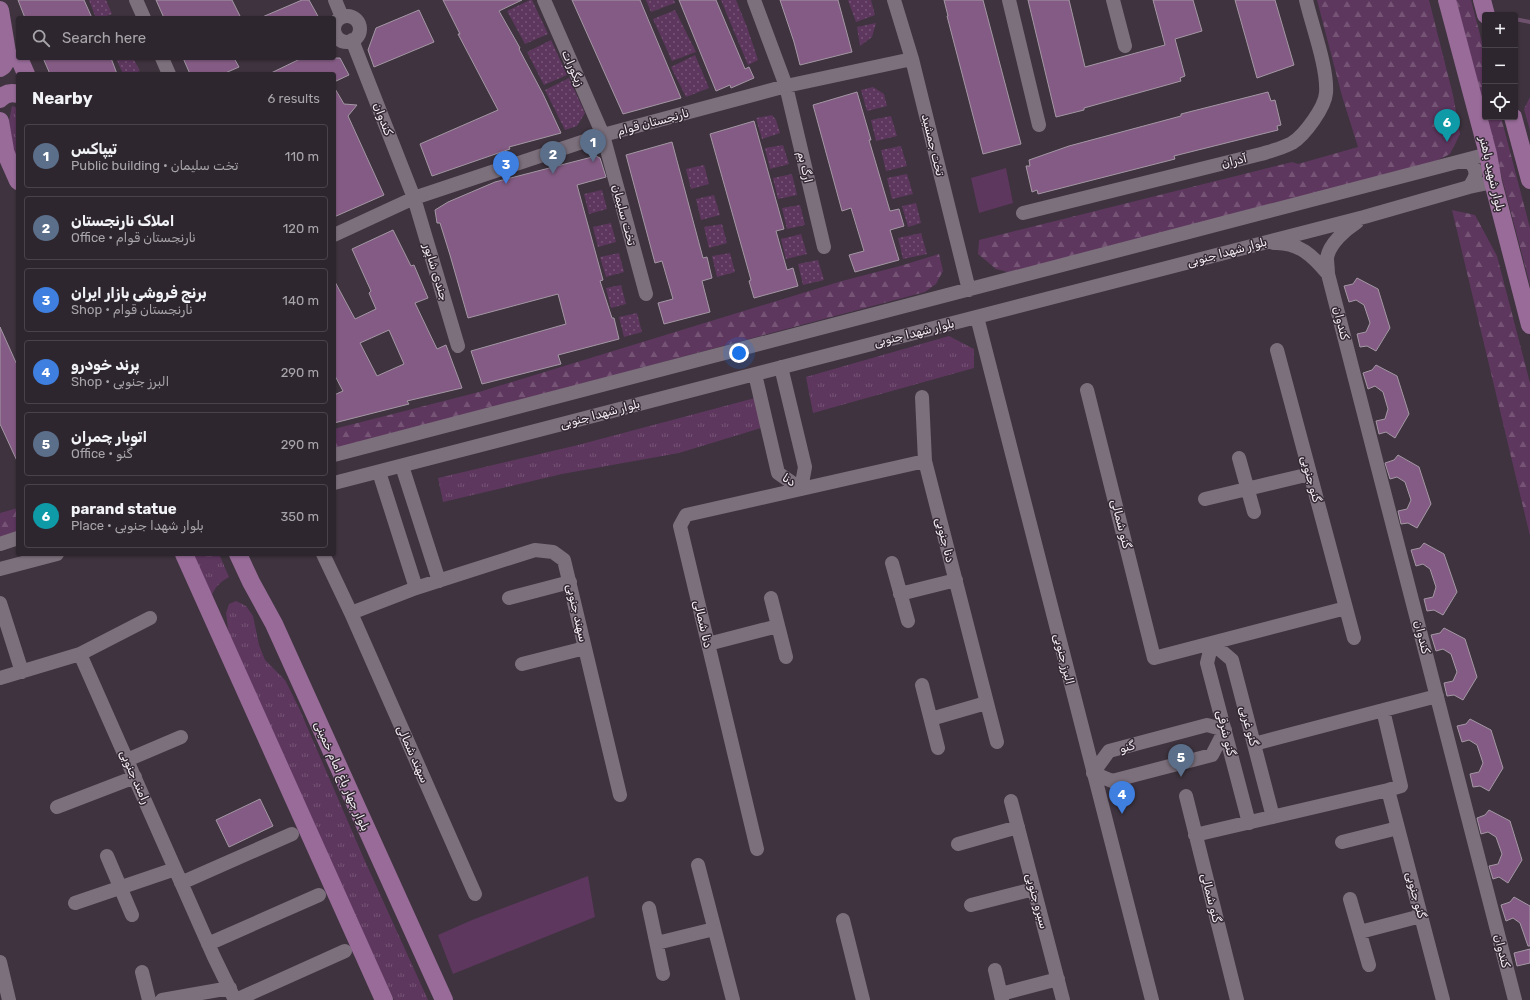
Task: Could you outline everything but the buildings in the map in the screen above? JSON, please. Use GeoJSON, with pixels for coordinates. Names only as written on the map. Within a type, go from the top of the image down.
{"type":"FeatureCollection","features":[{"type":"Feature","properties":{"kind":"main road","name":"بلوار شهید باهنر"},"geometry":{"type":"LineString","coordinates":[[1447,0],[1488,154],[1530,325]]}},
{"type":"Feature","properties":{"kind":"main road"},"geometry":{"type":"LineString","coordinates":[[1482,0],[1485,12]]}},
{"type":"Feature","properties":{"kind":"main road"},"geometry":{"type":"LineString","coordinates":[[0,10],[16,49]]}},
{"type":"Feature","properties":{"kind":"main road"},"geometry":{"type":"LineString","coordinates":[[0,10],[8,58],[0,68]]}},
{"type":"Feature","properties":{"kind":"main road"},"geometry":{"type":"LineString","coordinates":[[20,60],[25,72]]}},
{"type":"Feature","properties":{"kind":"main road"},"geometry":{"type":"LineString","coordinates":[[0,99],[3,95],[12,92],[16,93]]}},
{"type":"Feature","properties":{"kind":"main road"},"geometry":{"type":"LineString","coordinates":[[1514,120],[1530,180]]}},
{"type":"Feature","properties":{"kind":"main road"},"geometry":{"type":"LineString","coordinates":[[0,121],[3,147],[16,176]]}},
{"type":"Feature","properties":{"kind":"main road"},"geometry":{"type":"LineString","coordinates":[[185,556],[384,1000]]}},
{"type":"Feature","properties":{"kind":"main road","name":"بلوار چهار باغ امام خمینی"},"geometry":{"type":"LineString","coordinates":[[239,556],[274,624],[444,1000]]}},
{"type":"Feature","properties":{"kind":"street"},"geometry":{"type":"LineString","coordinates":[[136,0],[143,16]]}},
{"type":"Feature","properties":{"kind":"street","name":"کندوان"},"geometry":{"type":"LineString","coordinates":[[335,0],[342,17],[350,16],[354,18],[360,27],[358,35],[352,40],[414,198]]}},
{"type":"Feature","properties":{"kind":"street","name":"زیگورات"},"geometry":{"type":"LineString","coordinates":[[544,0],[603,135]]}},
{"type":"Feature","properties":{"kind":"street","name":"ارگ بم"},"geometry":{"type":"LineString","coordinates":[[754,0],[786,86],[824,248]]}},
{"type":"Feature","properties":{"kind":"street","name":"تخت جمشید"},"geometry":{"type":"LineString","coordinates":[[894,0],[912,59],[969,290]]}},
{"type":"Feature","properties":{"kind":"street"},"geometry":{"type":"LineString","coordinates":[[1009,0],[1039,126]]}},
{"type":"Feature","properties":{"kind":"street"},"geometry":{"type":"LineString","coordinates":[[1113,0],[1126,46]]}},
{"type":"Feature","properties":{"kind":"street","name":"آدران"},"geometry":{"type":"LineString","coordinates":[[1023,213],[1261,154],[1292,143],[1306,132],[1316,117],[1326,94],[1325,73],[1306,0]]}},
{"type":"Feature","properties":{"kind":"street","name":"نارنجستان قوام"},"geometry":{"type":"LineString","coordinates":[[336,234],[414,198],[603,135],[786,86],[912,59]]}},
{"type":"Feature","properties":{"kind":"street"},"geometry":{"type":"LineString","coordinates":[[163,60],[168,72]]}},
{"type":"Feature","properties":{"kind":"street","name":"تخت سلیمان"},"geometry":{"type":"LineString","coordinates":[[603,135],[646,294]]}},
{"type":"Feature","properties":{"kind":"street"},"geometry":{"type":"LineString","coordinates":[[336,453],[1488,154]]}},
{"type":"Feature","properties":{"kind":"street"},"geometry":{"type":"LineString","coordinates":[[1462,161],[1471,163],[1476,171],[1476,177],[1469,187]]}},
{"type":"Feature","properties":{"kind":"street","name":"بلوار شهدا جنوبی"},"geometry":{"type":"LineString","coordinates":[[336,483],[1364,217],[1469,187],[1494,182]]}},
{"type":"Feature","properties":{"kind":"street","name":"جندی شاپور"},"geometry":{"type":"LineString","coordinates":[[414,198],[458,346]]}},
{"type":"Feature","properties":{"kind":"street"},"geometry":{"type":"LineString","coordinates":[[1328,274],[1327,256],[1335,242],[1344,229],[1364,217]]}},
{"type":"Feature","properties":{"kind":"street"},"geometry":{"type":"LineString","coordinates":[[1259,243],[1285,243],[1296,246],[1314,258],[1328,274]]}},
{"type":"Feature","properties":{"kind":"street","name":"کندوان"},"geometry":{"type":"LineString","coordinates":[[1328,274],[1515,1000]]}},
{"type":"Feature","properties":{"kind":"street","name":"البرز جنوبی"},"geometry":{"type":"LineString","coordinates":[[977,317],[1152,1000]]}},
{"type":"Feature","properties":{"kind":"street","name":"گنو جنوبی"},"geometry":{"type":"LineString","coordinates":[[1277,350],[1354,638]]}},
{"type":"Feature","properties":{"kind":"street","name":"دنا"},"geometry":{"type":"LineString","coordinates":[[755,374],[778,473],[801,489],[805,467],[782,367]]}},
{"type":"Feature","properties":{"kind":"street","name":"گنو شمالی"},"geometry":{"type":"LineString","coordinates":[[1087,390],[1154,658],[1212,643]]}},
{"type":"Feature","properties":{"kind":"street","name":"دنا جنوبی"},"geometry":{"type":"LineString","coordinates":[[922,397],[926,461],[997,742]]}},
{"type":"Feature","properties":{"kind":"street"},"geometry":{"type":"LineString","coordinates":[[1239,458],[1254,512]]}},
{"type":"Feature","properties":{"kind":"street"},"geometry":{"type":"LineString","coordinates":[[801,489],[926,461]]}},
{"type":"Feature","properties":{"kind":"street"},"geometry":{"type":"LineString","coordinates":[[351,613],[416,588],[439,581],[402,466]]}},
{"type":"Feature","properties":{"kind":"street"},"geometry":{"type":"LineString","coordinates":[[379,472],[416,588]]}},
{"type":"Feature","properties":{"kind":"street"},"geometry":{"type":"LineString","coordinates":[[1205,500],[1310,474]]}},
{"type":"Feature","properties":{"kind":"street","name":"دنا شمالی"},"geometry":{"type":"LineString","coordinates":[[757,849],[680,526],[686,515],[801,489]]}},
{"type":"Feature","properties":{"kind":"street"},"geometry":{"type":"LineString","coordinates":[[0,544],[16,539]]}},
{"type":"Feature","properties":{"kind":"street","name":"سهند جنوبی"},"geometry":{"type":"LineString","coordinates":[[439,581],[535,550],[553,552],[564,560],[620,794]]}},
{"type":"Feature","properties":{"kind":"street"},"geometry":{"type":"LineString","coordinates":[[0,568],[49,556]]}},
{"type":"Feature","properties":{"kind":"street","name":"سهند شمالی"},"geometry":{"type":"LineString","coordinates":[[324,556],[351,613],[475,894]]}},
{"type":"Feature","properties":{"kind":"street"},"geometry":{"type":"LineString","coordinates":[[892,563],[908,621]]}},
{"type":"Feature","properties":{"kind":"street"},"geometry":{"type":"LineString","coordinates":[[900,594],[956,580]]}},
{"type":"Feature","properties":{"kind":"street"},"geometry":{"type":"LineString","coordinates":[[508,598],[570,582]]}},
{"type":"Feature","properties":{"kind":"street"},"geometry":{"type":"LineString","coordinates":[[771,598],[786,657]]}},
{"type":"Feature","properties":{"kind":"street"},"geometry":{"type":"LineString","coordinates":[[0,603],[22,672]]}},
{"type":"Feature","properties":{"kind":"street"},"geometry":{"type":"LineString","coordinates":[[1212,643],[1346,608]]}},
{"type":"Feature","properties":{"kind":"street"},"geometry":{"type":"LineString","coordinates":[[1,674],[22,672],[80,654],[150,618]]}},
{"type":"Feature","properties":{"kind":"street"},"geometry":{"type":"LineString","coordinates":[[708,644],[778,626]]}},
{"type":"Feature","properties":{"kind":"street","name":"گنو شرقی"},"geometry":{"type":"LineString","coordinates":[[1212,643],[1207,663],[1249,823]]}},
{"type":"Feature","properties":{"kind":"street","name":"گنو غربی"},"geometry":{"type":"LineString","coordinates":[[1212,643],[1232,660],[1273,817]]}},
{"type":"Feature","properties":{"kind":"street"},"geometry":{"type":"LineString","coordinates":[[522,664],[585,648]]}},
{"type":"Feature","properties":{"kind":"street","name":"رامند جنوبی"},"geometry":{"type":"LineString","coordinates":[[80,654],[211,950],[234,996]]}},
{"type":"Feature","properties":{"kind":"street"},"geometry":{"type":"LineString","coordinates":[[922,686],[938,748]]}},
{"type":"Feature","properties":{"kind":"street"},"geometry":{"type":"LineString","coordinates":[[1254,744],[1437,696]]}},
{"type":"Feature","properties":{"kind":"street"},"geometry":{"type":"LineString","coordinates":[[931,719],[986,703]]}},
{"type":"Feature","properties":{"kind":"street"},"geometry":{"type":"LineString","coordinates":[[1195,835],[1401,786],[1383,710]]}},
{"type":"Feature","properties":{"kind":"street","name":"گنو"},"geometry":{"type":"LineString","coordinates":[[1093,773],[1109,752],[1207,725],[1225,730]]}},
{"type":"Feature","properties":{"kind":"street"},"geometry":{"type":"LineString","coordinates":[[1093,773],[1112,781],[1212,755],[1225,730]]}},
{"type":"Feature","properties":{"kind":"street"},"geometry":{"type":"LineString","coordinates":[[127,760],[181,736]]}},
{"type":"Feature","properties":{"kind":"street"},"geometry":{"type":"LineString","coordinates":[[57,807],[135,777]]}},
{"type":"Feature","properties":{"kind":"street","name":"گنو جنوبی"},"geometry":{"type":"LineString","coordinates":[[1388,790],[1443,1000]]}},
{"type":"Feature","properties":{"kind":"street","name":"گنو شمالی"},"geometry":{"type":"LineString","coordinates":[[1186,796],[1236,1000]]}},
{"type":"Feature","properties":{"kind":"street","name":"سیرو جنوبی"},"geometry":{"type":"LineString","coordinates":[[1011,801],[1063,1000]]}},
{"type":"Feature","properties":{"kind":"street"},"geometry":{"type":"LineString","coordinates":[[958,844],[1018,827]]}},
{"type":"Feature","properties":{"kind":"street"},"geometry":{"type":"LineString","coordinates":[[1342,842],[1398,828]]}},
{"type":"Feature","properties":{"kind":"street"},"geometry":{"type":"LineString","coordinates":[[181,883],[292,834]]}},
{"type":"Feature","properties":{"kind":"street"},"geometry":{"type":"LineString","coordinates":[[107,856],[132,915]]}},
{"type":"Feature","properties":{"kind":"street"},"geometry":{"type":"LineString","coordinates":[[698,865],[733,1000]]}},
{"type":"Feature","properties":{"kind":"street"},"geometry":{"type":"LineString","coordinates":[[74,903],[175,869]]}},
{"type":"Feature","properties":{"kind":"street"},"geometry":{"type":"LineString","coordinates":[[971,904],[1034,889]]}},
{"type":"Feature","properties":{"kind":"street"},"geometry":{"type":"LineString","coordinates":[[211,950],[319,895]]}},
{"type":"Feature","properties":{"kind":"street"},"geometry":{"type":"LineString","coordinates":[[1350,898],[1369,965]]}},
{"type":"Feature","properties":{"kind":"street"},"geometry":{"type":"LineString","coordinates":[[649,908],[663,974]]}},
{"type":"Feature","properties":{"kind":"street"},"geometry":{"type":"LineString","coordinates":[[1360,932],[1421,916]]}},
{"type":"Feature","properties":{"kind":"street"},"geometry":{"type":"LineString","coordinates":[[843,920],[863,1000]]}},
{"type":"Feature","properties":{"kind":"street"},"geometry":{"type":"LineString","coordinates":[[657,943],[714,929]]}},
{"type":"Feature","properties":{"kind":"street"},"geometry":{"type":"LineString","coordinates":[[162,1000],[234,996],[345,951]]}},
{"type":"Feature","properties":{"kind":"street"},"geometry":{"type":"LineString","coordinates":[[0,962],[6,999]]}},
{"type":"Feature","properties":{"kind":"street"},"geometry":{"type":"LineString","coordinates":[[995,970],[1002,997],[1058,979]]}},
{"type":"Feature","properties":{"kind":"street"},"geometry":{"type":"LineString","coordinates":[[142,972],[149,1000]]}},
{"type":"Feature","properties":{"kind":"green space"},"geometry":{"type":"Polygon","coordinates":[[[89,0],[106,0],[112,14],[106,16],[95,16],[89,0]]]}},
{"type":"Feature","properties":{"kind":"green space"},"geometry":{"type":"Polygon","coordinates":[[[532,0],[548,34],[525,44],[507,11],[532,0]]]}},
{"type":"Feature","properties":{"kind":"green space"},"geometry":{"type":"Polygon","coordinates":[[[646,0],[674,0],[675,3],[651,12],[646,0]]]}},
{"type":"Feature","properties":{"kind":"green space"},"geometry":{"type":"Polygon","coordinates":[[[721,0],[736,0],[758,60],[748,65],[721,0]]]}},
{"type":"Feature","properties":{"kind":"green space"},"geometry":{"type":"Polygon","coordinates":[[[848,0],[871,0],[875,15],[856,22],[848,0]]]}},
{"type":"Feature","properties":{"kind":"green space"},"geometry":{"type":"Polygon","coordinates":[[[1317,0],[1429,0],[1453,95],[1460,134],[1450,154],[1428,165],[1016,274],[996,269],[978,254],[979,240],[1292,162],[1298,164],[1358,147],[1342,96],[1317,0]]]}},
{"type":"Feature","properties":{"kind":"green space"},"geometry":{"type":"Polygon","coordinates":[[[1456,0],[1471,0],[1482,42],[1482,101],[1456,0]]]}},
{"type":"Feature","properties":{"kind":"green space"},"geometry":{"type":"Polygon","coordinates":[[[675,10],[696,52],[672,61],[653,19],[675,10]]]}},
{"type":"Feature","properties":{"kind":"green space"},"geometry":{"type":"Polygon","coordinates":[[[876,23],[872,37],[860,46],[857,27],[876,23]]]}},
{"type":"Feature","properties":{"kind":"green space"},"geometry":{"type":"Polygon","coordinates":[[[551,40],[567,75],[544,85],[527,52],[551,40]]]}},
{"type":"Feature","properties":{"kind":"green space"},"geometry":{"type":"Polygon","coordinates":[[[695,55],[709,88],[686,97],[671,67],[695,55]]]}},
{"type":"Feature","properties":{"kind":"green space"},"geometry":{"type":"Polygon","coordinates":[[[117,60],[134,60],[140,71],[137,72],[122,72],[117,60]]]}},
{"type":"Feature","properties":{"kind":"green space"},"geometry":{"type":"Polygon","coordinates":[[[569,78],[585,113],[577,126],[565,130],[545,90],[569,78]]]}},
{"type":"Feature","properties":{"kind":"green space"},"geometry":{"type":"Polygon","coordinates":[[[873,87],[884,94],[887,106],[867,111],[861,90],[873,87]]]}},
{"type":"Feature","properties":{"kind":"green space"},"geometry":{"type":"Polygon","coordinates":[[[1530,97],[1530,131],[1524,109],[1530,97]]]}},
{"type":"Feature","properties":{"kind":"green space"},"geometry":{"type":"Polygon","coordinates":[[[12,106],[16,107],[16,160],[14,156],[9,121],[12,106]]]}},
{"type":"Feature","properties":{"kind":"green space"},"geometry":{"type":"Polygon","coordinates":[[[772,115],[776,120],[780,133],[762,139],[756,118],[772,115]]]}},
{"type":"Feature","properties":{"kind":"green space"},"geometry":{"type":"Polygon","coordinates":[[[891,116],[897,136],[876,141],[871,120],[891,116]]]}},
{"type":"Feature","properties":{"kind":"green space"},"geometry":{"type":"Polygon","coordinates":[[[1487,120],[1502,120],[1530,228],[1530,285],[1487,120]]]}},
{"type":"Feature","properties":{"kind":"green space"},"geometry":{"type":"Polygon","coordinates":[[[783,145],[789,164],[770,169],[765,148],[783,145]]]}},
{"type":"Feature","properties":{"kind":"green space"},"geometry":{"type":"Polygon","coordinates":[[[901,146],[907,166],[886,171],[881,150],[901,146]]]}},
{"type":"Feature","properties":{"kind":"green space"},"geometry":{"type":"Polygon","coordinates":[[[704,165],[709,184],[691,189],[686,169],[704,165]]]}},
{"type":"Feature","properties":{"kind":"green space"},"geometry":{"type":"Polygon","coordinates":[[[1006,168],[1013,203],[979,213],[971,178],[1006,168]]]}},
{"type":"Feature","properties":{"kind":"green space"},"geometry":{"type":"Polygon","coordinates":[[[792,174],[797,195],[778,199],[773,178],[792,174]]]}},
{"type":"Feature","properties":{"kind":"green space"},"geometry":{"type":"Polygon","coordinates":[[[907,174],[913,194],[892,199],[887,178],[907,174]]]}},
{"type":"Feature","properties":{"kind":"green space"},"geometry":{"type":"Polygon","coordinates":[[[602,190],[607,209],[589,214],[584,194],[602,190]]]}},
{"type":"Feature","properties":{"kind":"green space"},"geometry":{"type":"Polygon","coordinates":[[[714,195],[720,215],[701,220],[696,199],[714,195]]]}},
{"type":"Feature","properties":{"kind":"green space"},"geometry":{"type":"Polygon","coordinates":[[[916,203],[921,223],[908,227],[902,206],[916,203]]]}},
{"type":"Feature","properties":{"kind":"green space"},"geometry":{"type":"Polygon","coordinates":[[[800,205],[805,225],[787,229],[782,208],[800,205]]]}},
{"type":"Feature","properties":{"kind":"green space"},"geometry":{"type":"Polygon","coordinates":[[[1452,210],[1475,215],[1497,256],[1530,383],[1530,536],[1452,210]]]}},
{"type":"Feature","properties":{"kind":"green space"},"geometry":{"type":"Polygon","coordinates":[[[611,223],[616,242],[598,247],[593,227],[611,223]]]}},
{"type":"Feature","properties":{"kind":"green space"},"geometry":{"type":"Polygon","coordinates":[[[722,224],[727,243],[709,248],[704,227],[722,224]]]}},
{"type":"Feature","properties":{"kind":"green space"},"geometry":{"type":"Polygon","coordinates":[[[921,233],[927,254],[903,259],[898,238],[921,233]]]}},
{"type":"Feature","properties":{"kind":"green space"},"geometry":{"type":"Polygon","coordinates":[[[801,234],[807,254],[786,259],[781,239],[801,234]]]}},
{"type":"Feature","properties":{"kind":"green space"},"geometry":{"type":"Polygon","coordinates":[[[619,253],[624,272],[606,277],[600,257],[619,253]]]}},
{"type":"Feature","properties":{"kind":"green space"},"geometry":{"type":"Polygon","coordinates":[[[730,253],[735,272],[717,277],[712,256],[730,253]]]}},
{"type":"Feature","properties":{"kind":"green space"},"geometry":{"type":"Polygon","coordinates":[[[939,254],[943,271],[936,284],[925,292],[336,449],[336,428],[479,392],[842,281],[939,254]]]}},
{"type":"Feature","properties":{"kind":"green space"},"geometry":{"type":"Polygon","coordinates":[[[818,260],[824,280],[803,285],[798,264],[818,260]]]}},
{"type":"Feature","properties":{"kind":"green space"},"geometry":{"type":"Polygon","coordinates":[[[621,285],[626,304],[611,308],[606,288],[621,285]]]}},
{"type":"Feature","properties":{"kind":"green space"},"geometry":{"type":"Polygon","coordinates":[[[637,313],[642,332],[624,337],[619,317],[637,313]]]}},
{"type":"Feature","properties":{"kind":"green space"},"geometry":{"type":"Polygon","coordinates":[[[949,336],[974,349],[974,368],[813,413],[806,377],[949,336]]]}},
{"type":"Feature","properties":{"kind":"green space"},"geometry":{"type":"Polygon","coordinates":[[[755,398],[761,428],[679,453],[562,474],[443,502],[438,478],[578,445],[755,398]]]}},
{"type":"Feature","properties":{"kind":"green space"},"geometry":{"type":"Polygon","coordinates":[[[16,509],[16,534],[0,538],[0,513],[16,509]]]}},
{"type":"Feature","properties":{"kind":"green space"},"geometry":{"type":"Polygon","coordinates":[[[193,556],[220,556],[229,577],[218,585],[211,597],[193,556]]]}},
{"type":"Feature","properties":{"kind":"green space"},"geometry":{"type":"Polygon","coordinates":[[[236,601],[246,606],[253,616],[259,645],[265,660],[285,680],[299,708],[364,859],[428,1000],[394,1000],[230,645],[226,613],[229,604],[236,601]]]}},
{"type":"Feature","properties":{"kind":"green space"},"geometry":{"type":"Polygon","coordinates":[[[588,876],[595,917],[453,974],[438,935],[472,920],[588,876]]]}},
{"type":"Feature","properties":{"kind":"waterway"},"geometry":{"type":"LineString","coordinates":[[1518,20],[1530,22]]}},
{"type":"Feature","properties":{"kind":"place","name":"parand statue"},"geometry":{"type":"Point","coordinates":[1447,142]}},
{"type":"Feature","properties":{"kind":"place","name":"تیپاکس"},"geometry":{"type":"Point","coordinates":[593,162]}},
{"type":"Feature","properties":{"kind":"place","name":"املاک نارنجستان"},"geometry":{"type":"Point","coordinates":[553,174]}},
{"type":"Feature","properties":{"kind":"place","name":"برنج فروشی بازار ایران"},"geometry":{"type":"Point","coordinates":[506,184]}},
{"type":"Feature","properties":{"kind":"place","name":"اتوبار چمران"},"geometry":{"type":"Point","coordinates":[1181,777]}},
{"type":"Feature","properties":{"kind":"place","name":"پرند خودرو"},"geometry":{"type":"Point","coordinates":[1122,814]}}]}
